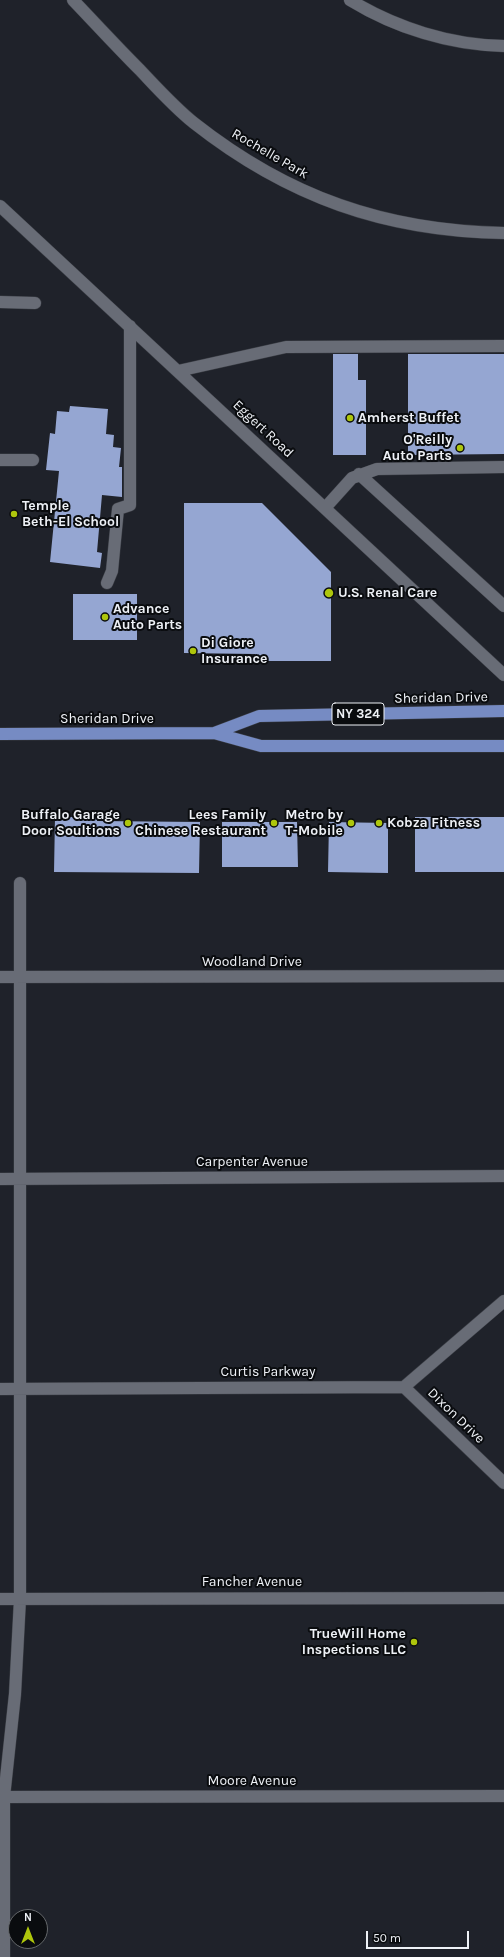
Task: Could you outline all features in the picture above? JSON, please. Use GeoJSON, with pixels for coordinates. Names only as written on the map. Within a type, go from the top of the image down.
{"type":"FeatureCollection","features":[{"type":"Feature","properties":{"kind":"main road","name":"Sheridan Drive"},"geometry":{"type":"LineString","coordinates":[[214,733],[259,716],[504,711]]}},
{"type":"Feature","properties":{"kind":"main road","name":"Sheridan Drive"},"geometry":{"type":"LineString","coordinates":[[0,734],[214,733],[261,746],[504,746]]}},
{"type":"Feature","properties":{"kind":"street","name":"Rochelle Park"},"geometry":{"type":"LineString","coordinates":[[73,0],[162,93],[193,122],[235,153],[265,171],[324,200],[368,215],[414,226],[459,231],[504,233]]}},
{"type":"Feature","properties":{"kind":"street"},"geometry":{"type":"LineString","coordinates":[[350,0],[406,28],[459,41],[504,46]]}},
{"type":"Feature","properties":{"kind":"street","name":"Eggert Road"},"geometry":{"type":"LineString","coordinates":[[0,206],[504,675]]}},
{"type":"Feature","properties":{"kind":"street"},"geometry":{"type":"LineString","coordinates":[[0,302],[35,302]]}},
{"type":"Feature","properties":{"kind":"street"},"geometry":{"type":"LineString","coordinates":[[107,583],[112,571],[118,509],[130,505],[130,326]]}},
{"type":"Feature","properties":{"kind":"street"},"geometry":{"type":"LineString","coordinates":[[178,371],[286,347],[504,346]]}},
{"type":"Feature","properties":{"kind":"street"},"geometry":{"type":"LineString","coordinates":[[0,460],[33,460]]}},
{"type":"Feature","properties":{"kind":"street"},"geometry":{"type":"LineString","coordinates":[[325,508],[352,478],[378,469],[504,467]]}},
{"type":"Feature","properties":{"kind":"street"},"geometry":{"type":"LineString","coordinates":[[360,474],[504,606]]}},
{"type":"Feature","properties":{"kind":"street"},"geometry":{"type":"LineString","coordinates":[[4,1957],[2,1797],[16,1694],[20,1599],[20,883]]}},
{"type":"Feature","properties":{"kind":"street","name":"Woodland Drive"},"geometry":{"type":"LineString","coordinates":[[0,977],[504,976]]}},
{"type":"Feature","properties":{"kind":"street","name":"Carpenter Avenue"},"geometry":{"type":"LineString","coordinates":[[0,1178],[504,1176]]}},
{"type":"Feature","properties":{"kind":"street"},"geometry":{"type":"LineString","coordinates":[[404,1388],[504,1301]]}},
{"type":"Feature","properties":{"kind":"street","name":"Curtis Parkway"},"geometry":{"type":"LineString","coordinates":[[0,1389],[404,1388]]}},
{"type":"Feature","properties":{"kind":"street","name":"Dixon Drive"},"geometry":{"type":"LineString","coordinates":[[404,1388],[504,1484]]}},
{"type":"Feature","properties":{"kind":"street","name":"Fancher Avenue"},"geometry":{"type":"LineString","coordinates":[[0,1599],[504,1598]]}},
{"type":"Feature","properties":{"kind":"street","name":"Moore Avenue"},"geometry":{"type":"LineString","coordinates":[[2,1797],[504,1796]]}},
{"type":"Feature","properties":{"kind":"building","name":"Amherst Buffet"},"geometry":{"type":"Polygon","coordinates":[[[333,354],[358,354],[358,380],[366,380],[366,455],[333,455],[333,354]]]}},
{"type":"Feature","properties":{"kind":"building"},"geometry":{"type":"Polygon","coordinates":[[[408,354],[504,354],[504,454],[408,455],[408,354]]]}},
{"type":"Feature","properties":{"kind":"building"},"geometry":{"type":"Polygon","coordinates":[[[70,406],[108,409],[106,434],[114,435],[113,447],[121,448],[119,467],[122,467],[122,497],[102,495],[97,552],[102,553],[100,568],[50,562],[59,471],[46,470],[50,433],[55,434],[57,411],[69,412],[70,406]]]}},
{"type":"Feature","properties":{"kind":"building"},"geometry":{"type":"Polygon","coordinates":[[[184,503],[262,503],[331,572],[331,661],[255,661],[255,654],[184,653],[184,503]]]}},
{"type":"Feature","properties":{"kind":"building","name":"Advance Auto Parts"},"geometry":{"type":"Polygon","coordinates":[[[73,594],[137,594],[137,640],[73,640],[73,594]]]}},
{"type":"Feature","properties":{"kind":"building"},"geometry":{"type":"Polygon","coordinates":[[[55,817],[97,817],[97,821],[200,822],[199,873],[54,872],[55,817]]]}},
{"type":"Feature","properties":{"kind":"building"},"geometry":{"type":"Polygon","coordinates":[[[415,817],[504,817],[504,872],[415,872],[415,817]]]}},
{"type":"Feature","properties":{"kind":"building"},"geometry":{"type":"Polygon","coordinates":[[[222,822],[297,822],[298,867],[222,867],[222,822]]]}},
{"type":"Feature","properties":{"kind":"building"},"geometry":{"type":"Polygon","coordinates":[[[329,822],[388,823],[388,873],[328,872],[329,822]]]}},
{"type":"Feature","properties":{"kind":"place","name":"Amherst Buffet"},"geometry":{"type":"Point","coordinates":[350,418]}},
{"type":"Feature","properties":{"kind":"place","name":"O'Reilly Auto Parts"},"geometry":{"type":"Point","coordinates":[460,448]}},
{"type":"Feature","properties":{"kind":"place","name":"Temple Beth-El School"},"geometry":{"type":"Point","coordinates":[14,514]}},
{"type":"Feature","properties":{"kind":"place","name":"U.S. Renal Care"},"geometry":{"type":"Point","coordinates":[329,593]}},
{"type":"Feature","properties":{"kind":"place","name":"Advance Auto Parts"},"geometry":{"type":"Point","coordinates":[105,617]}},
{"type":"Feature","properties":{"kind":"place","name":"Di Giore Insurance"},"geometry":{"type":"Point","coordinates":[193,651]}},
{"type":"Feature","properties":{"kind":"place","name":"Buffalo Garage Door Soultions"},"geometry":{"type":"Point","coordinates":[128,823]}},
{"type":"Feature","properties":{"kind":"place","name":"Lees Family Chinese Restaurant"},"geometry":{"type":"Point","coordinates":[274,823]}},
{"type":"Feature","properties":{"kind":"place","name":"Metro by T-Mobile"},"geometry":{"type":"Point","coordinates":[351,823]}},
{"type":"Feature","properties":{"kind":"place","name":"Kobza Fitness"},"geometry":{"type":"Point","coordinates":[379,823]}},
{"type":"Feature","properties":{"kind":"place","name":"TrueWill Home Inspections LLC"},"geometry":{"type":"Point","coordinates":[414,1642]}}]}
